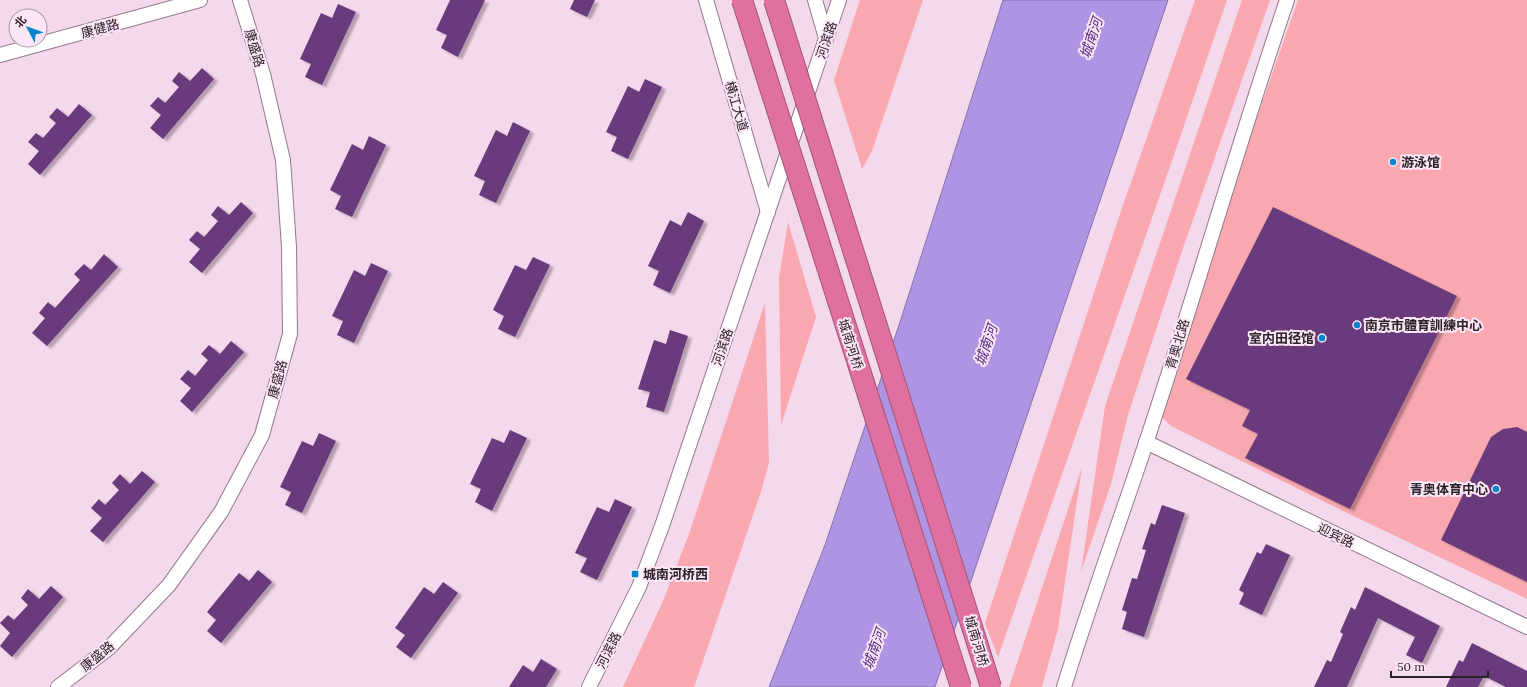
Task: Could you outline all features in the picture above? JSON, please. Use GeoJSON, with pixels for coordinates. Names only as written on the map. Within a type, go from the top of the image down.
{"type":"FeatureCollection","features":[{"type":"Feature","properties":{"kind":"highway","name":"城南河桥"},"geometry":{"type":"LineString","coordinates":[[742,0],[961,687]]}},
{"type":"Feature","properties":{"kind":"highway","name":"城南河桥"},"geometry":{"type":"LineString","coordinates":[[774,0],[991,687]]}},
{"type":"Feature","properties":{"kind":"street","name":"康健路"},"geometry":{"type":"LineString","coordinates":[[0,55],[200,0]]}},
{"type":"Feature","properties":{"kind":"street","name":"康盛路"},"geometry":{"type":"LineString","coordinates":[[58,687],[109,648],[169,585],[221,512],[262,435],[290,334],[289,247],[283,160],[263,74],[240,0]]}},
{"type":"Feature","properties":{"kind":"street","name":"横江大道"},"geometry":{"type":"LineString","coordinates":[[706,0],[768,212]]}},
{"type":"Feature","properties":{"kind":"street"},"geometry":{"type":"LineString","coordinates":[[815,0],[826,38]]}},
{"type":"Feature","properties":{"kind":"street","name":"河滨路"},"geometry":{"type":"LineString","coordinates":[[589,687],[639,587],[662,526],[839,0]]}},
{"type":"Feature","properties":{"kind":"street","name":"青奥北路"},"geometry":{"type":"LineString","coordinates":[[1064,687],[1101,572],[1146,442],[1257,87],[1287,0]]}},
{"type":"Feature","properties":{"kind":"street","name":"迎宾路"},"geometry":{"type":"LineString","coordinates":[[1146,442],[1527,627]]}},
{"type":"Feature","properties":{"kind":"shaded area"},"geometry":{"type":"Polygon","coordinates":[[[860,0],[923,0],[872,151],[862,169],[834,80],[860,0]]]}},
{"type":"Feature","properties":{"kind":"shaded area"},"geometry":{"type":"Polygon","coordinates":[[[1195,0],[1227,0],[998,657],[985,623],[1121,211],[1195,0]]]}},
{"type":"Feature","properties":{"kind":"shaded area"},"geometry":{"type":"Polygon","coordinates":[[[1242,0],[1270,0],[1181,254],[1128,415],[1111,484],[1081,572],[1105,406],[1242,0]]]}},
{"type":"Feature","properties":{"kind":"shaded area","name":"南京市體育訓練中心"},"geometry":{"type":"Polygon","coordinates":[[[1298,0],[1527,0],[1527,599],[1341,510],[1171,426],[1163,418],[1160,410],[1236,177],[1298,0]]]}},
{"type":"Feature","properties":{"kind":"shaded area"},"geometry":{"type":"Polygon","coordinates":[[[788,222],[816,317],[781,425],[779,278],[788,222]]]}},
{"type":"Feature","properties":{"kind":"shaded area"},"geometry":{"type":"Polygon","coordinates":[[[765,303],[769,463],[761,492],[694,687],[623,687],[663,601],[689,534],[765,303]]]}},
{"type":"Feature","properties":{"kind":"shaded area"},"geometry":{"type":"Polygon","coordinates":[[[1082,467],[1058,629],[1042,687],[1009,687],[1082,467]]]}},
{"type":"Feature","properties":{"kind":"water","name":"城南河"},"geometry":{"type":"Polygon","coordinates":[[[1003,0],[1168,0],[935,687],[769,687],[825,545],[901,319],[1003,0]]]}},
{"type":"Feature","properties":{"kind":"building"},"geometry":{"type":"Polygon","coordinates":[[[450,0],[485,0],[458,57],[441,48],[447,35],[436,30],[450,0]]]}},
{"type":"Feature","properties":{"kind":"building"},"geometry":{"type":"Polygon","coordinates":[[[574,0],[595,0],[587,17],[570,9],[574,0]]]}},
{"type":"Feature","properties":{"kind":"building"},"geometry":{"type":"Polygon","coordinates":[[[338,4],[356,12],[322,85],[305,77],[311,64],[300,59],[321,13],[332,18],[338,4]]]}},
{"type":"Feature","properties":{"kind":"building"},"geometry":{"type":"Polygon","coordinates":[[[202,68],[214,79],[163,139],[150,128],[161,115],[150,106],[158,97],[165,103],[179,87],[172,81],[179,72],[190,81],[202,68]]]}},
{"type":"Feature","properties":{"kind":"building"},"geometry":{"type":"Polygon","coordinates":[[[645,79],[662,87],[628,159],[611,151],[617,137],[606,132],[628,86],[639,92],[645,79]]]}},
{"type":"Feature","properties":{"kind":"building"},"geometry":{"type":"Polygon","coordinates":[[[79,104],[92,115],[40,175],[28,164],[39,151],[28,142],[36,133],[43,138],[56,123],[49,117],[57,108],[68,117],[79,104]]]}},
{"type":"Feature","properties":{"kind":"building"},"geometry":{"type":"Polygon","coordinates":[[[513,122],[530,131],[496,203],[479,195],[485,181],[474,176],[496,130],[507,136],[513,122]]]}},
{"type":"Feature","properties":{"kind":"building"},"geometry":{"type":"Polygon","coordinates":[[[369,136],[386,145],[352,217],[335,209],[341,196],[330,190],[352,144],[363,150],[369,136]]]}},
{"type":"Feature","properties":{"kind":"building"},"geometry":{"type":"Polygon","coordinates":[[[241,202],[253,213],[202,273],[189,262],[200,249],[189,240],[197,231],[204,237],[218,221],[211,215],[218,206],[229,215],[241,202]]]}},
{"type":"Feature","properties":{"kind":"building","name":"室内田径馆"},"geometry":{"type":"Polygon","coordinates":[[[1273,207],[1457,296],[1350,509],[1245,458],[1258,434],[1242,426],[1250,410],[1186,379],[1273,207]]]}},
{"type":"Feature","properties":{"kind":"building"},"geometry":{"type":"Polygon","coordinates":[[[688,212],[704,221],[670,293],[653,285],[659,271],[648,266],[670,220],[681,226],[688,212]]]}},
{"type":"Feature","properties":{"kind":"building"},"geometry":{"type":"Polygon","coordinates":[[[104,254],[118,267],[47,346],[32,333],[45,318],[39,313],[48,302],[55,308],[80,280],[74,274],[84,264],[91,270],[104,254]]]}},
{"type":"Feature","properties":{"kind":"building"},"geometry":{"type":"Polygon","coordinates":[[[533,257],[550,265],[515,337],[498,329],[504,316],[493,310],[515,265],[526,270],[533,257]]]}},
{"type":"Feature","properties":{"kind":"building"},"geometry":{"type":"Polygon","coordinates":[[[371,263],[388,271],[354,343],[337,335],[343,321],[332,316],[354,270],[365,276],[371,263]]]}},
{"type":"Feature","properties":{"kind":"building"},"geometry":{"type":"Polygon","coordinates":[[[670,330],[688,336],[664,412],[646,407],[650,392],[638,389],[654,340],[666,344],[670,330]]]}},
{"type":"Feature","properties":{"kind":"building"},"geometry":{"type":"Polygon","coordinates":[[[231,341],[244,352],[192,412],[180,401],[191,388],[180,379],[188,370],[195,376],[208,360],[201,354],[209,345],[220,354],[231,341]]]}},
{"type":"Feature","properties":{"kind":"building","name":"青奥体育中心"},"geometry":{"type":"Polygon","coordinates":[[[1517,427],[1527,432],[1527,582],[1441,540],[1491,437],[1503,429],[1517,427]]]}},
{"type":"Feature","properties":{"kind":"building"},"geometry":{"type":"Polygon","coordinates":[[[510,430],[527,438],[492,511],[475,502],[481,489],[470,484],[492,438],[504,443],[510,430]]]}},
{"type":"Feature","properties":{"kind":"building"},"geometry":{"type":"Polygon","coordinates":[[[319,433],[336,441],[302,513],[285,505],[291,492],[280,487],[302,441],[313,446],[319,433]]]}},
{"type":"Feature","properties":{"kind":"building"},"geometry":{"type":"Polygon","coordinates":[[[142,471],[155,482],[103,542],[90,531],[102,518],[91,508],[99,499],[105,505],[119,490],[112,483],[120,474],[130,484],[142,471]]]}},
{"type":"Feature","properties":{"kind":"building"},"geometry":{"type":"Polygon","coordinates":[[[615,499],[632,507],[597,580],[580,572],[587,558],[575,553],[597,507],[609,512],[615,499]]]}},
{"type":"Feature","properties":{"kind":"building"},"geometry":{"type":"Polygon","coordinates":[[[1162,505],[1185,513],[1144,637],[1122,629],[1127,612],[1122,610],[1132,578],[1137,579],[1146,550],[1142,549],[1151,523],[1155,525],[1162,505]]]}},
{"type":"Feature","properties":{"kind":"building"},"geometry":{"type":"Polygon","coordinates":[[[1266,544],[1290,555],[1262,615],[1239,604],[1244,593],[1239,590],[1257,552],[1261,554],[1266,544]]]}},
{"type":"Feature","properties":{"kind":"building"},"geometry":{"type":"Polygon","coordinates":[[[258,570],[272,582],[221,643],[207,631],[216,620],[207,612],[239,573],[249,581],[258,570]]]}},
{"type":"Feature","properties":{"kind":"building"},"geometry":{"type":"Polygon","coordinates":[[[443,582],[458,593],[411,658],[396,647],[405,635],[395,628],[424,587],[434,594],[443,582]]]}},
{"type":"Feature","properties":{"kind":"building"},"geometry":{"type":"Polygon","coordinates":[[[51,586],[63,597],[12,657],[0,646],[10,633],[0,623],[8,615],[14,620],[28,605],[21,598],[28,589],[39,599],[51,586]]]}},
{"type":"Feature","properties":{"kind":"building"},"geometry":{"type":"Polygon","coordinates":[[[1365,587],[1440,626],[1422,663],[1406,655],[1415,637],[1378,618],[1347,687],[1314,687],[1327,660],[1331,662],[1343,634],[1340,632],[1351,607],[1355,610],[1365,587]]]}},
{"type":"Feature","properties":{"kind":"building"},"geometry":{"type":"Polygon","coordinates":[[[1472,643],[1527,671],[1527,687],[1506,687],[1484,676],[1478,687],[1446,687],[1459,660],[1463,662],[1472,643]]]}},
{"type":"Feature","properties":{"kind":"building"},"geometry":{"type":"Polygon","coordinates":[[[541,659],[557,669],[546,687],[509,687],[523,665],[533,672],[541,659]]]}},
{"type":"Feature","properties":{"kind":"place","name":"游泳馆"},"geometry":{"type":"Point","coordinates":[1393,162]}},
{"type":"Feature","properties":{"kind":"place","name":"南京市體育訓練中心"},"geometry":{"type":"Point","coordinates":[1357,325]}},
{"type":"Feature","properties":{"kind":"place","name":"室内田径馆"},"geometry":{"type":"Point","coordinates":[1322,338]}},
{"type":"Feature","properties":{"kind":"place","name":"青奥体育中心"},"geometry":{"type":"Point","coordinates":[1496,489]}},
{"type":"Feature","properties":{"kind":"place","name":"城南河桥西"},"geometry":{"type":"Point","coordinates":[635,574]}}]}
